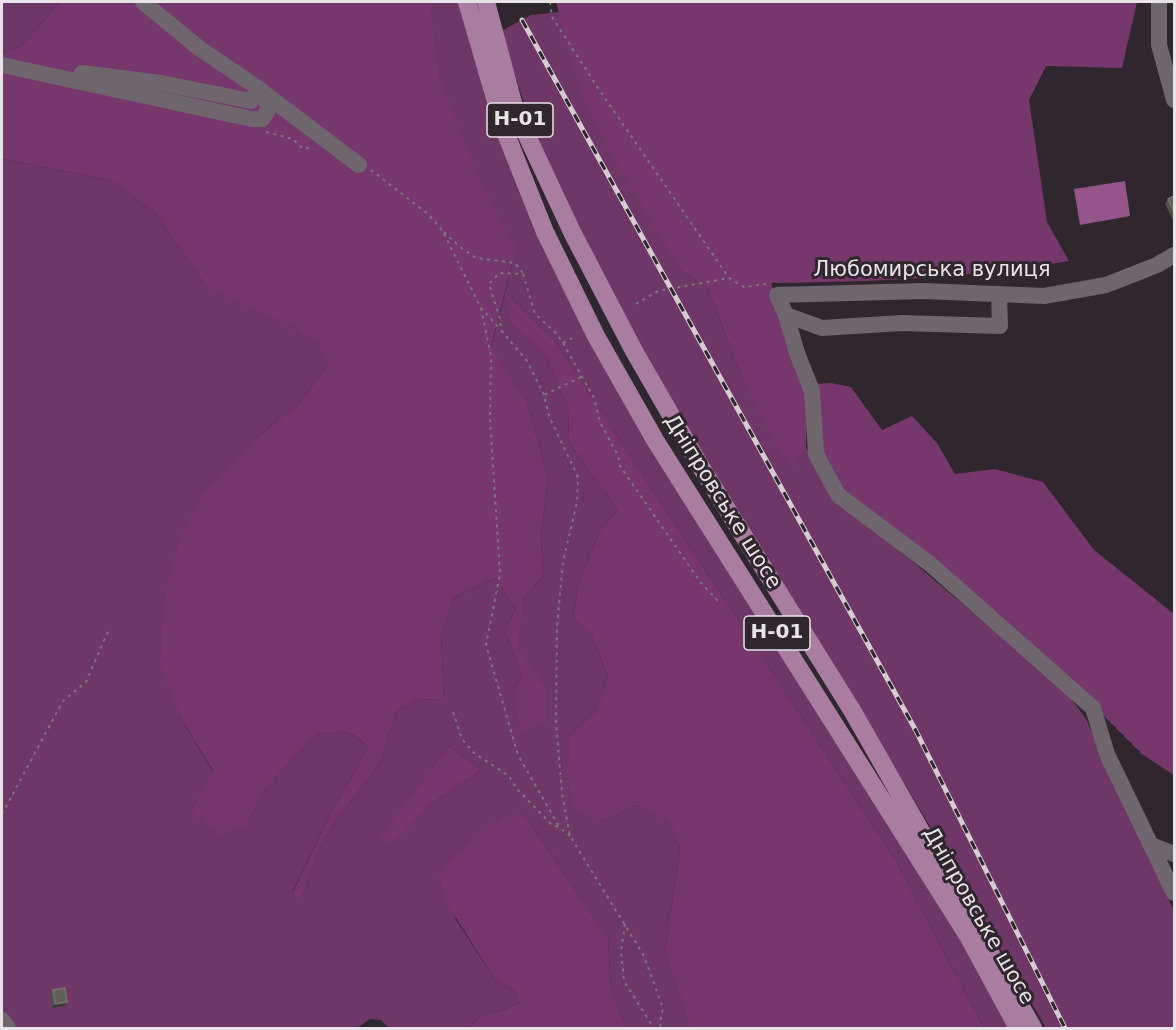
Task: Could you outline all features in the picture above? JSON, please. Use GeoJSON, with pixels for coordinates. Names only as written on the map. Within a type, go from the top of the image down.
{"type":"FeatureCollection","features":[{"type":"Feature","properties":{"kind":"main road","name":"Дніпровське шосе"},"geometry":{"type":"LineString","coordinates":[[467,2],[504,129],[545,232],[596,336],[655,440],[969,936],[1018,1029]]}},
{"type":"Feature","properties":{"kind":"main road","name":"Дніпровське шосе"},"geometry":{"type":"LineString","coordinates":[[486,2],[515,110],[572,232],[634,351],[699,464],[853,712],[1034,1029]]}},
{"type":"Feature","properties":{"kind":"street"},"geometry":{"type":"LineString","coordinates":[[143,2],[199,48],[258,88],[359,165]]}},
{"type":"Feature","properties":{"kind":"street"},"geometry":{"type":"LineString","coordinates":[[1159,2],[1159,45],[1174,100]]}},
{"type":"Feature","properties":{"kind":"street"},"geometry":{"type":"LineString","coordinates":[[2,65],[252,119],[262,118],[268,111],[267,102],[258,88]]}},
{"type":"Feature","properties":{"kind":"street"},"geometry":{"type":"LineString","coordinates":[[24,70],[73,72],[161,83],[252,101],[256,97],[258,88]]}},
{"type":"Feature","properties":{"kind":"street","name":"Любомирська вулиця"},"geometry":{"type":"LineString","coordinates":[[777,295],[923,291],[1044,296],[1106,285],[1157,265],[1174,255]]}},
{"type":"Feature","properties":{"kind":"street"},"geometry":{"type":"LineString","coordinates":[[786,315],[822,328],[902,323],[1000,326],[999,294]]}},
{"type":"Feature","properties":{"kind":"street"},"geometry":{"type":"LineString","coordinates":[[777,295],[812,391],[816,454],[838,495],[930,564],[1093,708],[1107,754],[1174,893]]}},
{"type":"Feature","properties":{"kind":"street"},"geometry":{"type":"LineString","coordinates":[[1150,845],[1174,854]]}},
{"type":"Feature","properties":{"kind":"street"},"geometry":{"type":"LineString","coordinates":[[2,1020],[8,1029]]}},
{"type":"Feature","properties":{"kind":"path"},"geometry":{"type":"LineString","coordinates":[[550,2],[552,17],[563,34],[729,278],[744,287],[765,284],[777,295]]}},
{"type":"Feature","properties":{"kind":"path"},"geometry":{"type":"LineString","coordinates":[[252,119],[258,130],[293,139],[303,148],[332,143]]}},
{"type":"Feature","properties":{"kind":"path"},"geometry":{"type":"LineString","coordinates":[[359,165],[372,170],[428,214],[460,247],[476,258],[515,263],[523,274],[535,314],[563,343],[594,398],[600,422],[618,456],[620,466],[701,583],[719,602]]}},
{"type":"Feature","properties":{"kind":"path"},"geometry":{"type":"LineString","coordinates":[[442,230],[481,308],[491,356],[490,418],[500,574],[486,645],[518,755],[560,828]]}},
{"type":"Feature","properties":{"kind":"path"},"geometry":{"type":"LineString","coordinates":[[501,330],[500,319],[489,284],[499,273],[523,274]]}},
{"type":"Feature","properties":{"kind":"path"},"geometry":{"type":"LineString","coordinates":[[636,304],[658,291],[729,278]]}},
{"type":"Feature","properties":{"kind":"path"},"geometry":{"type":"LineString","coordinates":[[481,308],[527,361],[544,395],[549,416],[578,477],[577,502],[562,562],[557,626],[555,722],[562,793],[570,836]]}},
{"type":"Feature","properties":{"kind":"path"},"geometry":{"type":"LineString","coordinates":[[563,343],[576,336]]}},
{"type":"Feature","properties":{"kind":"path"},"geometry":{"type":"LineString","coordinates":[[544,395],[582,377]]}},
{"type":"Feature","properties":{"kind":"path"},"geometry":{"type":"LineString","coordinates":[[2,814],[63,701],[86,682],[109,629]]}},
{"type":"Feature","properties":{"kind":"path"},"geometry":{"type":"LineString","coordinates":[[453,712],[462,739],[474,753],[509,776],[551,824],[570,836],[644,956],[663,1008],[659,1029]]}},
{"type":"Feature","properties":{"kind":"path"},"geometry":{"type":"LineString","coordinates":[[625,924],[621,951],[624,981],[653,1028],[660,1023]]}},
{"type":"Feature","properties":{"kind":"shaded area"},"geometry":{"type":"Polygon","coordinates":[[[2,2],[60,2],[22,45],[2,54],[2,2]]]}},
{"type":"Feature","properties":{"kind":"shaded area"},"geometry":{"type":"Polygon","coordinates":[[[60,2],[430,2],[438,75],[483,188],[516,248],[491,347],[527,402],[548,478],[541,535],[543,576],[524,598],[518,649],[545,685],[545,722],[522,733],[513,693],[522,675],[505,631],[516,608],[495,578],[454,597],[441,637],[444,700],[418,699],[396,712],[380,763],[332,826],[318,852],[302,896],[297,898],[293,892],[332,810],[368,748],[357,737],[345,732],[316,734],[262,793],[247,825],[220,835],[191,811],[213,771],[179,715],[160,662],[165,594],[179,542],[203,495],[256,439],[302,400],[327,366],[318,343],[292,326],[229,298],[203,282],[155,212],[109,180],[2,159],[2,54],[22,45],[60,2]]]}},
{"type":"Feature","properties":{"kind":"shaded area"},"geometry":{"type":"Polygon","coordinates":[[[212,2],[469,2],[504,129],[596,336],[1018,1028],[984,1028],[895,859],[555,341],[507,293],[509,322],[547,358],[568,407],[569,443],[618,510],[601,529],[579,581],[573,618],[592,636],[608,677],[596,711],[569,736],[606,820],[636,805],[669,819],[680,848],[665,952],[693,1028],[625,1028],[611,990],[608,938],[524,814],[455,918],[495,980],[514,990],[519,1003],[501,1011],[484,1014],[467,1028],[389,1028],[381,1020],[370,1019],[357,1028],[2,1028],[2,159],[109,180],[155,212],[203,282],[292,326],[318,342],[327,366],[302,400],[256,439],[179,715],[213,772],[191,811],[247,825],[262,793],[316,734],[345,732],[356,737],[368,748],[332,810],[293,891],[302,896],[318,852],[332,826],[380,763],[396,712],[418,699],[444,700],[441,637],[454,597],[495,578],[516,608],[505,631],[522,675],[513,693],[545,685],[517,649],[524,598],[543,576],[541,535],[548,478],[527,402],[491,348],[512,265],[212,2]],[[449,746],[381,838],[389,844],[433,803],[482,770],[449,746]]]}},
{"type":"Feature","properties":{"kind":"shaded area"},"geometry":{"type":"Polygon","coordinates":[[[556,2],[1137,2],[1122,68],[1046,66],[1029,100],[1047,222],[1069,261],[920,278],[771,283],[806,394],[806,447],[793,467],[779,449],[742,378],[708,288],[681,271],[606,144],[578,85],[556,2]]]}},
{"type":"Feature","properties":{"kind":"shaded area"},"geometry":{"type":"Polygon","coordinates":[[[560,12],[578,85],[681,271],[708,288],[742,378],[792,466],[806,447],[832,498],[912,561],[1067,693],[1086,719],[1174,911],[1174,1028],[1046,1028],[938,840],[817,637],[693,439],[577,232],[529,119],[501,31],[531,15],[560,12]]]}},
{"type":"Feature","properties":{"kind":"shaded area"},"geometry":{"type":"Polygon","coordinates":[[[1125,181],[1130,216],[1080,225],[1074,189],[1125,181]]]}},
{"type":"Feature","properties":{"kind":"shaded area"},"geometry":{"type":"Polygon","coordinates":[[[506,292],[555,341],[895,859],[984,1028],[693,1028],[691,1026],[665,952],[680,848],[669,820],[636,805],[606,820],[578,813],[568,783],[569,736],[596,711],[608,677],[592,636],[573,618],[579,581],[601,529],[618,510],[569,443],[568,407],[547,358],[509,322],[506,292]]]}},
{"type":"Feature","properties":{"kind":"shaded area"},"geometry":{"type":"Polygon","coordinates":[[[831,383],[851,387],[882,430],[912,416],[937,443],[955,474],[995,469],[1043,482],[1094,550],[1174,614],[1174,775],[1142,754],[1103,715],[843,493],[822,454],[816,384],[831,383]]]}},
{"type":"Feature","properties":{"kind":"shaded area"},"geometry":{"type":"Polygon","coordinates":[[[449,746],[482,770],[433,803],[389,845],[380,838],[449,746]]]}},
{"type":"Feature","properties":{"kind":"shaded area"},"geometry":{"type":"Polygon","coordinates":[[[524,814],[608,938],[611,990],[625,1028],[467,1028],[484,1014],[501,1011],[519,1003],[514,990],[495,980],[445,900],[439,874],[451,859],[502,817],[524,814]]]}},
{"type":"Feature","properties":{"kind":"building"},"geometry":{"type":"Polygon","coordinates":[[[1174,196],[1174,212],[1168,199],[1174,196]]]}},
{"type":"Feature","properties":{"kind":"building"},"geometry":{"type":"Polygon","coordinates":[[[65,988],[67,1002],[55,1004],[53,990],[65,988]]]}},
{"type":"Feature","properties":{"kind":"railway"},"geometry":{"type":"LineString","coordinates":[[522,20],[915,729],[1065,1028]]}}]}
